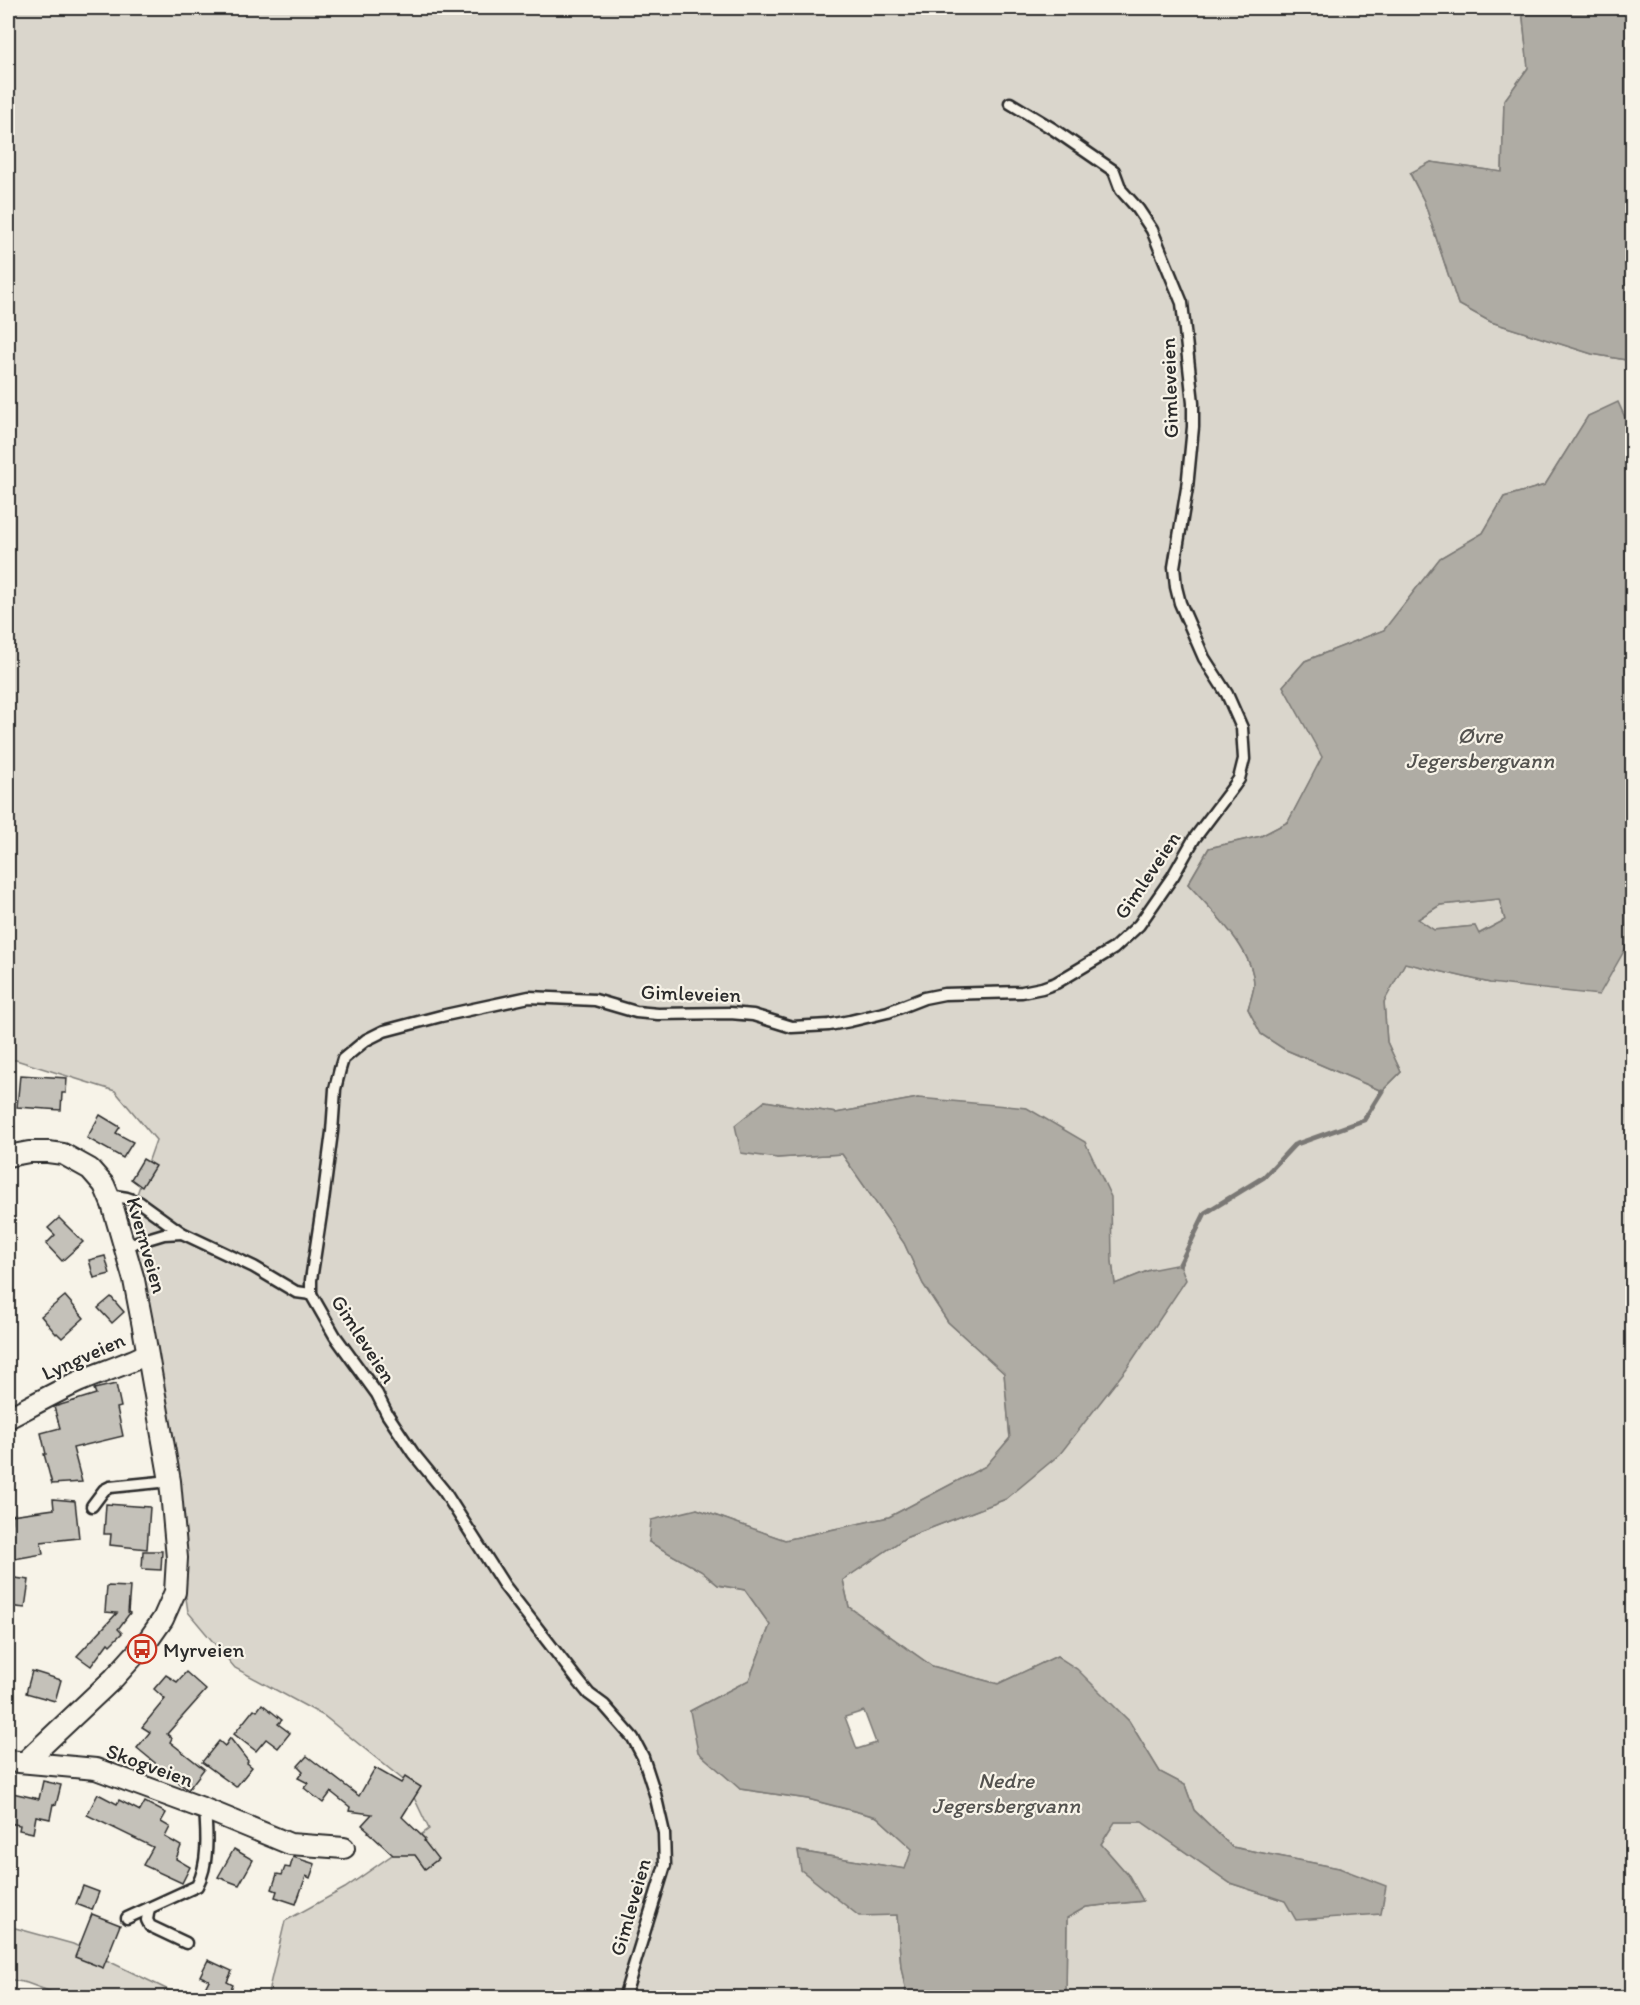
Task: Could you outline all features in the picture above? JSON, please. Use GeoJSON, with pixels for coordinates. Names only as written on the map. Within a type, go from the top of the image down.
{"type":"FeatureCollection","features":[{"type":"Feature","properties":{"kind":"street","name":"Kvernveien"},"geometry":{"type":"LineString","coordinates":[[8,1156],[29,1152],[63,1154],[90,1169],[104,1185],[134,1280],[147,1354]]}},
{"type":"Feature","properties":{"kind":"street","name":"Lyngveien"},"geometry":{"type":"LineString","coordinates":[[8,1418],[75,1383],[147,1354]]}},
{"type":"Feature","properties":{"kind":"street"},"geometry":{"type":"LineString","coordinates":[[16,1761],[114,1678],[149,1639],[163,1619],[175,1592],[177,1558],[170,1481],[147,1354]]}},
{"type":"Feature","properties":{"kind":"street","name":"Skogveien"},"geometry":{"type":"LineString","coordinates":[[16,1761],[96,1769],[205,1809],[290,1844],[344,1848]]}},
{"type":"Feature","properties":{"kind":"lane","name":"Gimleveien"},"geometry":{"type":"LineString","coordinates":[[624,1998],[665,1865],[664,1833],[655,1794],[643,1757],[633,1738],[604,1705],[589,1694],[504,1585],[444,1491],[414,1453],[387,1414],[377,1394],[335,1336],[311,1294],[310,1280],[323,1201],[338,1079],[344,1059],[366,1040],[384,1031],[529,997],[595,1000],[615,1007],[658,1014],[753,1015],[792,1027],[829,1025],[850,1021],[888,1012],[944,993],[1022,992],[1042,988],[1056,983],[1113,949],[1139,925],[1173,876],[1194,839],[1239,779],[1244,759],[1242,728],[1227,694],[1204,658],[1180,603],[1176,587],[1174,567],[1187,488],[1193,411],[1188,341],[1182,303],[1152,230],[1121,190],[1114,171],[1010,103]]}},
{"type":"Feature","properties":{"kind":"lane"},"geometry":{"type":"LineString","coordinates":[[108,1195],[139,1202],[182,1233],[254,1268],[296,1292],[311,1294]]}},
{"type":"Feature","properties":{"kind":"lane"},"geometry":{"type":"LineString","coordinates":[[124,1246],[164,1234],[182,1233]]}},
{"type":"Feature","properties":{"kind":"lane"},"geometry":{"type":"LineString","coordinates":[[92,1506],[110,1487],[170,1481]]}},
{"type":"Feature","properties":{"kind":"lane","name":"Skogveien"},"geometry":{"type":"LineString","coordinates":[[127,1918],[197,1886],[203,1875],[205,1859],[207,1825],[205,1809]]}},
{"type":"Feature","properties":{"kind":"lane"},"geometry":{"type":"LineString","coordinates":[[149,1908],[147,1920],[150,1926],[186,1943]]}},
{"type":"Feature","properties":{"kind":"shaded area"},"geometry":{"type":"Polygon","coordinates":[[[8,8],[1522,8],[1528,68],[1504,101],[1502,172],[1431,162],[1410,174],[1424,201],[1458,304],[1491,322],[1592,354],[1632,361],[1632,433],[1618,403],[1588,416],[1545,485],[1504,497],[1483,533],[1440,558],[1384,630],[1305,661],[1283,686],[1323,756],[1288,822],[1261,836],[1209,848],[1188,884],[1230,931],[1247,958],[1254,986],[1248,1009],[1261,1034],[1284,1049],[1382,1091],[1401,1072],[1387,1042],[1384,1001],[1405,963],[1490,983],[1632,937],[1632,1997],[1066,1997],[1067,1918],[1086,1907],[1143,1901],[1129,1876],[1101,1844],[1114,1822],[1142,1822],[1230,1883],[1285,1901],[1339,1868],[1232,1847],[1194,1810],[1185,1785],[1160,1772],[1129,1721],[1057,1656],[998,1684],[932,1666],[849,1607],[843,1580],[905,1538],[1006,1499],[1150,1270],[1115,1284],[1112,1262],[918,1098],[836,1113],[765,1101],[777,1158],[842,1154],[904,1243],[923,1284],[948,1322],[1004,1373],[1010,1438],[986,1466],[889,1517],[785,1540],[697,1509],[649,1542],[701,1571],[718,1585],[745,1590],[770,1625],[749,1680],[690,1711],[740,1789],[808,1799],[877,1817],[913,1849],[905,1869],[799,1851],[897,1915],[901,1967],[907,1997],[267,1997],[285,1921],[345,1888],[429,1829],[407,1783],[324,1716],[235,1668],[188,1612],[173,1506],[137,1298],[136,1197],[156,1140],[115,1091],[16,1060],[8,1060],[8,8]]]}},
{"type":"Feature","properties":{"kind":"shaded area"},"geometry":{"type":"Polygon","coordinates":[[[1499,899],[1505,920],[1478,934],[1475,926],[1434,930],[1418,919],[1440,905],[1499,899]]]}},
{"type":"Feature","properties":{"kind":"shaded area"},"geometry":{"type":"Polygon","coordinates":[[[8,1926],[73,1944],[183,1997],[65,1997],[27,1983],[8,1979],[8,1926]]]}},
{"type":"Feature","properties":{"kind":"water"},"geometry":{"type":"Polygon","coordinates":[[[1522,8],[1632,8],[1632,361],[1592,354],[1491,322],[1458,304],[1424,201],[1410,173],[1431,162],[1502,172],[1504,101],[1528,68],[1522,8]]]}},
{"type":"Feature","properties":{"kind":"water","name":"Øvre Jegersbergvann"},"geometry":{"type":"Polygon","coordinates":[[[1618,402],[1632,433],[1632,937],[1599,995],[1490,983],[1405,963],[1384,1002],[1387,1042],[1401,1072],[1382,1091],[1284,1049],[1261,1034],[1248,1009],[1254,986],[1247,958],[1230,931],[1188,884],[1209,848],[1261,836],[1288,822],[1322,757],[1283,686],[1305,661],[1384,630],[1440,558],[1483,533],[1504,497],[1545,485],[1588,416],[1618,402]],[[1499,899],[1440,905],[1418,919],[1434,930],[1475,926],[1479,934],[1505,920],[1499,899]]]}},
{"type":"Feature","properties":{"kind":"water","name":"Nedre Jegersbergvann"},"geometry":{"type":"Polygon","coordinates":[[[918,1098],[1027,1108],[1085,1142],[1111,1197],[1112,1262],[1115,1284],[1150,1270],[1180,1264],[1186,1280],[1127,1368],[1060,1454],[1006,1499],[905,1538],[843,1580],[849,1607],[932,1666],[998,1684],[1057,1656],[1077,1669],[1129,1721],[1160,1772],[1185,1785],[1194,1810],[1232,1847],[1339,1868],[1386,1886],[1381,1914],[1296,1920],[1285,1901],[1230,1883],[1142,1822],[1115,1822],[1101,1844],[1129,1876],[1143,1901],[1086,1907],[1067,1918],[1066,1997],[907,1997],[901,1967],[897,1915],[859,1916],[801,1870],[798,1851],[905,1869],[912,1849],[877,1817],[808,1799],[740,1789],[698,1752],[690,1711],[749,1680],[770,1625],[745,1590],[718,1585],[701,1571],[649,1542],[651,1520],[697,1509],[785,1540],[889,1517],[986,1466],[1010,1438],[1004,1373],[948,1322],[923,1284],[904,1243],[842,1154],[777,1158],[741,1153],[735,1125],[765,1101],[836,1113],[918,1098]],[[864,1711],[845,1717],[857,1749],[876,1743],[864,1711]]]}},
{"type":"Feature","properties":{"kind":"building"},"geometry":{"type":"Polygon","coordinates":[[[20,1075],[67,1078],[66,1093],[62,1093],[61,1110],[17,1107],[20,1075]]]}},
{"type":"Feature","properties":{"kind":"building"},"geometry":{"type":"Polygon","coordinates":[[[100,1115],[120,1127],[116,1133],[133,1142],[123,1158],[87,1138],[100,1115]]]}},
{"type":"Feature","properties":{"kind":"building"},"geometry":{"type":"Polygon","coordinates":[[[143,1159],[155,1166],[142,1187],[131,1179],[143,1159]]]}},
{"type":"Feature","properties":{"kind":"building"},"geometry":{"type":"Polygon","coordinates":[[[59,1218],[83,1242],[62,1261],[46,1244],[55,1235],[48,1228],[59,1218]]]}},
{"type":"Feature","properties":{"kind":"building"},"geometry":{"type":"Polygon","coordinates":[[[105,1256],[110,1274],[94,1278],[89,1260],[105,1256]]]}},
{"type":"Feature","properties":{"kind":"building"},"geometry":{"type":"Polygon","coordinates":[[[65,1296],[84,1318],[62,1338],[41,1316],[65,1296]]]}},
{"type":"Feature","properties":{"kind":"building"},"geometry":{"type":"Polygon","coordinates":[[[111,1297],[124,1312],[112,1323],[98,1308],[111,1297]]]}},
{"type":"Feature","properties":{"kind":"building"},"geometry":{"type":"Polygon","coordinates":[[[116,1384],[121,1407],[117,1408],[123,1436],[73,1448],[82,1482],[52,1484],[41,1433],[60,1428],[54,1407],[96,1394],[94,1389],[116,1384]]]}},
{"type":"Feature","properties":{"kind":"building"},"geometry":{"type":"Polygon","coordinates":[[[53,1499],[75,1501],[79,1538],[41,1542],[43,1554],[8,1560],[8,1524],[12,1523],[11,1515],[54,1509],[53,1499]]]}},
{"type":"Feature","properties":{"kind":"building"},"geometry":{"type":"Polygon","coordinates":[[[106,1504],[150,1507],[147,1549],[110,1545],[111,1534],[104,1534],[106,1504]]]}},
{"type":"Feature","properties":{"kind":"building"},"geometry":{"type":"Polygon","coordinates":[[[143,1551],[162,1551],[161,1570],[142,1569],[143,1551]]]}},
{"type":"Feature","properties":{"kind":"building"},"geometry":{"type":"Polygon","coordinates":[[[8,1577],[29,1580],[25,1608],[8,1606],[8,1577]]]}},
{"type":"Feature","properties":{"kind":"building"},"geometry":{"type":"Polygon","coordinates":[[[107,1586],[130,1587],[128,1612],[130,1613],[118,1629],[122,1633],[110,1645],[108,1643],[91,1666],[77,1656],[117,1613],[105,1612],[107,1586]]]}},
{"type":"Feature","properties":{"kind":"building"},"geometry":{"type":"Polygon","coordinates":[[[32,1671],[61,1680],[55,1701],[26,1693],[32,1671]]]}},
{"type":"Feature","properties":{"kind":"building"},"geometry":{"type":"Polygon","coordinates":[[[186,1672],[206,1690],[167,1734],[172,1738],[170,1742],[204,1769],[188,1790],[137,1748],[150,1732],[142,1727],[165,1699],[154,1689],[166,1675],[177,1682],[186,1672]]]}},
{"type":"Feature","properties":{"kind":"building"},"geometry":{"type":"Polygon","coordinates":[[[262,1704],[282,1720],[278,1724],[290,1733],[278,1748],[266,1739],[256,1751],[234,1734],[254,1709],[257,1711],[262,1704]]]}},
{"type":"Feature","properties":{"kind":"building"},"geometry":{"type":"Polygon","coordinates":[[[230,1738],[252,1767],[236,1787],[202,1762],[219,1741],[225,1746],[230,1738]]]}},
{"type":"Feature","properties":{"kind":"building"},"geometry":{"type":"Polygon","coordinates":[[[307,1756],[359,1796],[375,1768],[401,1783],[405,1777],[421,1787],[402,1817],[425,1839],[424,1841],[438,1859],[425,1869],[415,1855],[393,1855],[362,1825],[372,1814],[349,1811],[350,1807],[331,1792],[323,1803],[304,1788],[308,1783],[298,1778],[303,1771],[298,1766],[307,1756]]]}},
{"type":"Feature","properties":{"kind":"building"},"geometry":{"type":"Polygon","coordinates":[[[43,1781],[61,1785],[50,1819],[36,1816],[33,1833],[19,1830],[20,1825],[8,1823],[8,1792],[39,1799],[43,1781]]]}},
{"type":"Feature","properties":{"kind":"building"},"geometry":{"type":"Polygon","coordinates":[[[98,1794],[117,1804],[119,1800],[140,1811],[145,1802],[166,1813],[161,1822],[170,1827],[165,1837],[181,1846],[176,1859],[190,1867],[182,1883],[143,1865],[153,1847],[87,1815],[98,1794]]]}},
{"type":"Feature","properties":{"kind":"building"},"geometry":{"type":"Polygon","coordinates":[[[234,1849],[253,1860],[239,1885],[218,1877],[234,1849]]]}},
{"type":"Feature","properties":{"kind":"building"},"geometry":{"type":"Polygon","coordinates":[[[293,1857],[315,1864],[310,1878],[306,1876],[296,1904],[275,1897],[277,1891],[272,1889],[277,1874],[282,1875],[285,1867],[290,1868],[293,1857]]]}},
{"type":"Feature","properties":{"kind":"building"},"geometry":{"type":"Polygon","coordinates":[[[83,1886],[99,1892],[92,1910],[76,1904],[83,1886]]]}},
{"type":"Feature","properties":{"kind":"building"},"geometry":{"type":"Polygon","coordinates":[[[92,1914],[120,1925],[103,1968],[75,1957],[92,1914]]]}},
{"type":"Feature","properties":{"kind":"building"},"geometry":{"type":"Polygon","coordinates":[[[208,1960],[232,1971],[227,1982],[233,1985],[227,1998],[200,1998],[209,1980],[200,1976],[208,1960]]]}},
{"type":"Feature","properties":{"kind":"waterway"},"geometry":{"type":"LineString","coordinates":[[1180,1264],[1205,1213],[1264,1177],[1294,1145],[1364,1120],[1382,1091]]}},
{"type":"Feature","properties":{"kind":"place","name":"Myrveien"},"geometry":{"type":"Point","coordinates":[142,1649]}}]}
